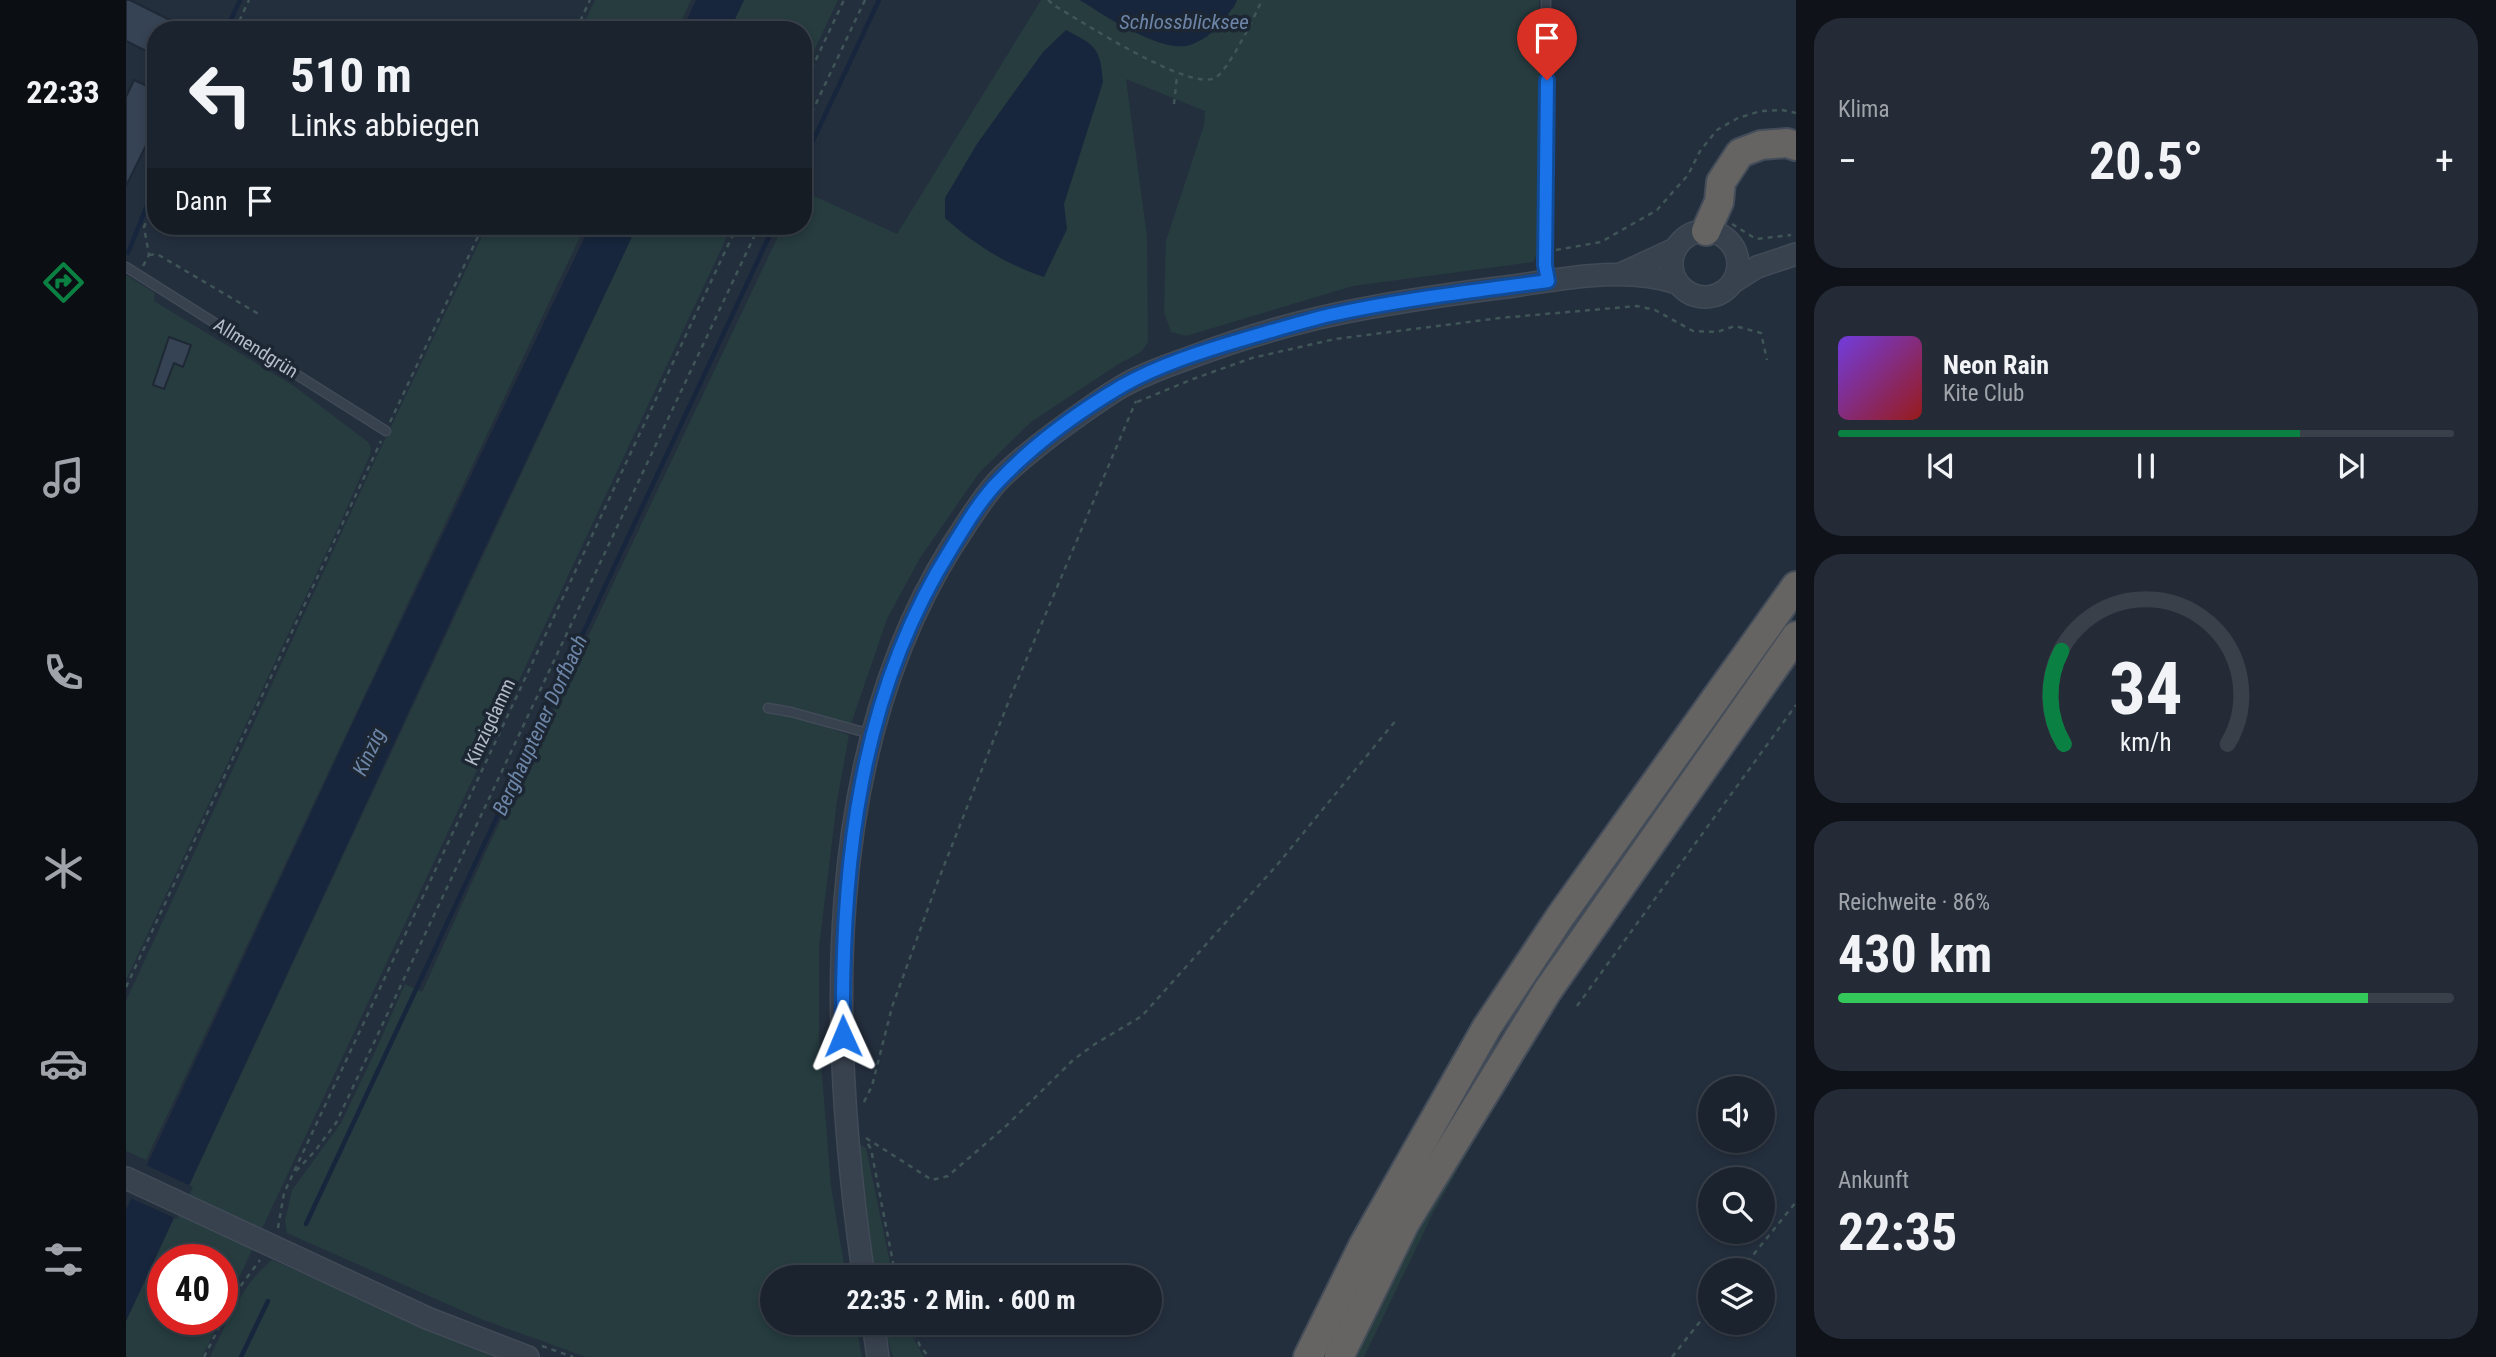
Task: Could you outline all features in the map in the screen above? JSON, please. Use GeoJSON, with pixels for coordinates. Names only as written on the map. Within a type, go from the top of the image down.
{"type":"FeatureCollection","features":[{"type":"Feature","properties":{"kind":"highway"},"geometry":{"type":"LineString","coordinates":[[1710,222],[1721,182],[1740,153],[1761,145],[1787,143],[1796,146]]}},
{"type":"Feature","properties":{"kind":"highway"},"geometry":{"type":"LineString","coordinates":[[1308,1357],[1363,1246],[1487,1027],[1560,917],[1796,586]]}},
{"type":"Feature","properties":{"kind":"highway"},"geometry":{"type":"LineString","coordinates":[[1339,1357],[1405,1223],[1548,990],[1796,636]]}},
{"type":"Feature","properties":{"kind":"street"},"geometry":{"type":"LineString","coordinates":[[1614,275],[1627,272],[1675,250],[1688,236],[1710,222],[1732,244],[1749,252],[1796,252]]}},
{"type":"Feature","properties":{"kind":"street"},"geometry":{"type":"LineString","coordinates":[[1732,244],[1739,262],[1735,281]]}},
{"type":"Feature","properties":{"kind":"street"},"geometry":{"type":"LineString","coordinates":[[1675,250],[1672,272],[1677,283],[1685,291],[1706,298],[1727,290],[1735,281],[1757,267],[1796,252]]}},
{"type":"Feature","properties":{"kind":"street"},"geometry":{"type":"LineString","coordinates":[[862,1265],[847,1143],[842,982],[844,918],[856,809],[871,734],[915,611],[964,528],[997,482],[1031,451],[1079,415],[1134,381],[1215,348],[1332,314],[1428,297],[1614,275],[1657,276],[1677,283]]}},
{"type":"Feature","properties":{"kind":"street"},"geometry":{"type":"LineString","coordinates":[[126,1178],[271,1240],[427,1318],[528,1357]]}},
{"type":"Feature","properties":{"kind":"street"},"geometry":{"type":"LineString","coordinates":[[876,1339],[885,1357]]}},
{"type":"Feature","properties":{"kind":"lane"},"geometry":{"type":"LineString","coordinates":[[1546,0],[1545,265],[1548,281]]}},
{"type":"Feature","properties":{"kind":"lane","name":"Allmendgrün"},"geometry":{"type":"LineString","coordinates":[[126,267],[386,431]]}},
{"type":"Feature","properties":{"kind":"lane"},"geometry":{"type":"LineString","coordinates":[[768,708],[871,734]]}},
{"type":"Feature","properties":{"kind":"path"},"geometry":{"type":"LineString","coordinates":[[239,21],[249,0]]}},
{"type":"Feature","properties":{"kind":"path"},"geometry":{"type":"LineString","coordinates":[[580,21],[590,0]]}},
{"type":"Feature","properties":{"kind":"path"},"geometry":{"type":"LineString","coordinates":[[812,68],[844,0]]}},
{"type":"Feature","properties":{"kind":"path"},"geometry":{"type":"LineString","coordinates":[[812,112],[864,0]]}},
{"type":"Feature","properties":{"kind":"path"},"geometry":{"type":"LineString","coordinates":[[1048,0],[1177,74],[1197,80],[1214,78],[1225,69],[1262,0]]}},
{"type":"Feature","properties":{"kind":"path"},"geometry":{"type":"LineString","coordinates":[[1174,104],[1177,74]]}},
{"type":"Feature","properties":{"kind":"path"},"geometry":{"type":"LineString","coordinates":[[1547,252],[1601,242],[1657,210],[1688,175],[1700,151],[1717,130],[1738,118],[1761,111],[1782,110],[1796,113]]}},
{"type":"Feature","properties":{"kind":"path"},"geometry":{"type":"LineString","coordinates":[[139,275],[149,255],[144,228],[147,221]]}},
{"type":"Feature","properties":{"kind":"path"},"geometry":{"type":"LineString","coordinates":[[1710,222],[1756,239],[1796,235]]}},
{"type":"Feature","properties":{"kind":"path"},"geometry":{"type":"LineString","coordinates":[[126,987],[479,235]]}},
{"type":"Feature","properties":{"kind":"path","name":"Kinzigdamm"},"geometry":{"type":"LineString","coordinates":[[271,1240],[284,1193],[733,235]]}},
{"type":"Feature","properties":{"kind":"path"},"geometry":{"type":"LineString","coordinates":[[293,1174],[336,1123],[755,235]]}},
{"type":"Feature","properties":{"kind":"path"},"geometry":{"type":"LineString","coordinates":[[149,255],[157,254],[262,316]]}},
{"type":"Feature","properties":{"kind":"path"},"geometry":{"type":"LineString","coordinates":[[1136,402],[1252,359],[1335,339],[1500,318],[1637,306],[1655,310],[1693,331],[1717,332],[1735,326],[1761,332],[1767,360]]}},
{"type":"Feature","properties":{"kind":"path"},"geometry":{"type":"LineString","coordinates":[[861,1108],[872,1086],[892,1007],[938,881],[1010,698],[1136,402],[1134,381]]}},
{"type":"Feature","properties":{"kind":"path"},"geometry":{"type":"LineString","coordinates":[[1577,1006],[1796,705]]}},
{"type":"Feature","properties":{"kind":"path"},"geometry":{"type":"LineString","coordinates":[[893,1265],[871,1149],[860,1135],[932,1180],[948,1176],[1006,1126],[1073,1060],[1142,1016],[1277,865],[1397,719]]}},
{"type":"Feature","properties":{"kind":"path"},"geometry":{"type":"LineString","coordinates":[[1751,1258],[1796,1202]]}},
{"type":"Feature","properties":{"kind":"path"},"geometry":{"type":"LineString","coordinates":[[204,1357],[239,1288],[271,1240]]}},
{"type":"Feature","properties":{"kind":"path"},"geometry":{"type":"LineString","coordinates":[[1672,1357],[1698,1324]]}},
{"type":"Feature","properties":{"kind":"path"},"geometry":{"type":"LineString","coordinates":[[916,1335],[929,1357]]}},
{"type":"Feature","properties":{"kind":"green space"},"geometry":{"type":"Polygon","coordinates":[[[595,0],[691,0],[681,21],[585,21],[595,0]]]}},
{"type":"Feature","properties":{"kind":"green space"},"geometry":{"type":"Polygon","coordinates":[[[743,0],[838,0],[812,55],[812,21],[733,21],[743,0]]]}},
{"type":"Feature","properties":{"kind":"green space"},"geometry":{"type":"Polygon","coordinates":[[[1041,0],[1080,0],[1116,23],[1161,43],[1234,8],[1237,0],[1539,0],[1541,247],[1533,262],[1353,286],[1186,336],[1171,332],[1164,312],[1166,241],[1204,125],[1205,111],[1126,79],[1147,237],[1148,342],[1141,352],[1031,422],[979,473],[920,558],[887,619],[851,724],[795,709],[796,717],[849,735],[837,801],[819,947],[819,1038],[831,1186],[844,1265],[760,1265],[760,1335],[858,1335],[862,1357],[586,1357],[481,1319],[287,1233],[285,1221],[292,1190],[341,1123],[405,984],[422,992],[779,235],[812,235],[812,195],[897,234],[1041,0]]]}},
{"type":"Feature","properties":{"kind":"green space"},"geometry":{"type":"Polygon","coordinates":[[[483,235],[581,235],[146,1160],[126,1151],[126,1001],[376,458],[483,235]]]}},
{"type":"Feature","properties":{"kind":"green space"},"geometry":{"type":"Polygon","coordinates":[[[633,235],[728,235],[238,1280],[238,1244],[162,1244],[633,235]]]}},
{"type":"Feature","properties":{"kind":"green space"},"geometry":{"type":"Polygon","coordinates":[[[126,275],[155,293],[154,301],[294,386],[371,447],[342,519],[126,980],[126,275]]]}},
{"type":"Feature","properties":{"kind":"green space"},"geometry":{"type":"Polygon","coordinates":[[[1488,1096],[1497,1101],[1433,1213],[1364,1357],[1349,1357],[1488,1096]]]}},
{"type":"Feature","properties":{"kind":"green space"},"geometry":{"type":"Polygon","coordinates":[[[860,1145],[866,1148],[890,1265],[870,1265],[855,1150],[860,1145]]]}},
{"type":"Feature","properties":{"kind":"green space"},"geometry":{"type":"Polygon","coordinates":[[[272,1260],[493,1357],[210,1357],[221,1335],[238,1335],[238,1301],[261,1270],[272,1260]]]}},
{"type":"Feature","properties":{"kind":"green space"},"geometry":{"type":"Polygon","coordinates":[[[147,1276],[147,1335],[213,1335],[202,1357],[126,1357],[126,1321],[147,1276]]]}},
{"type":"Feature","properties":{"kind":"green space"},"geometry":{"type":"Polygon","coordinates":[[[886,1335],[912,1335],[924,1357],[893,1357],[886,1335]]]}},
{"type":"Feature","properties":{"kind":"water"},"geometry":{"type":"Polygon","coordinates":[[[696,0],[744,0],[734,21],[686,21],[696,0]]]}},
{"type":"Feature","properties":{"kind":"water","name":"Schlossblicksee"},"geometry":{"type":"Polygon","coordinates":[[[1080,0],[1237,0],[1221,23],[1207,36],[1190,45],[1178,46],[1164,44],[1133,32],[1080,0]]]}},
{"type":"Feature","properties":{"kind":"water"},"geometry":{"type":"Polygon","coordinates":[[[1066,30],[1095,49],[1103,82],[1064,204],[1067,229],[1044,277],[1004,260],[956,228],[945,218],[945,198],[977,144],[1043,52],[1066,30]]]}},
{"type":"Feature","properties":{"kind":"water","name":"Kinzig"},"geometry":{"type":"Polygon","coordinates":[[[586,235],[633,235],[162,1244],[147,1244],[147,1276],[126,1321],[126,1210],[356,716],[586,235]]]}},
{"type":"Feature","properties":{"kind":"pier"},"geometry":{"type":"Polygon","coordinates":[[[144,1164],[193,1187],[177,1219],[128,1197],[144,1164]]]}},
{"type":"Feature","properties":{"kind":"building"},"geometry":{"type":"Polygon","coordinates":[[[126,0],[172,21],[147,21],[147,52],[126,41],[126,0]]]}},
{"type":"Feature","properties":{"kind":"building"},"geometry":{"type":"Polygon","coordinates":[[[134,80],[147,86],[147,143],[126,186],[126,97],[134,80]]]}},
{"type":"Feature","properties":{"kind":"building"},"geometry":{"type":"Polygon","coordinates":[[[169,337],[191,345],[183,367],[174,363],[164,389],[153,385],[169,337]]]}},
{"type":"Feature","properties":{"kind":"waterway"},"geometry":{"type":"LineString","coordinates":[[230,21],[240,0]]}},
{"type":"Feature","properties":{"kind":"waterway","name":"Berghauptener Dorfbach"},"geometry":{"type":"LineString","coordinates":[[812,143],[879,0]]}},
{"type":"Feature","properties":{"kind":"waterway"},"geometry":{"type":"LineString","coordinates":[[128,253],[147,206]]}},
{"type":"Feature","properties":{"kind":"waterway","name":"Berghauptener Dorfbach"},"geometry":{"type":"LineString","coordinates":[[306,1224],[770,235]]}},
{"type":"Feature","properties":{"kind":"waterway","name":"Berghauptener Dorfbach"},"geometry":{"type":"LineString","coordinates":[[241,1357],[268,1301]]}},
{"type":"Feature","properties":{"kind":"route"},"geometry":{"type":"LineString","coordinates":[[843,1036],[844,918],[856,809],[871,734],[915,611],[936,572],[997,482],[1031,451],[1123,386],[1215,348],[1332,314],[1428,297],[1548,281],[1545,265],[1547,80]]}}]}
